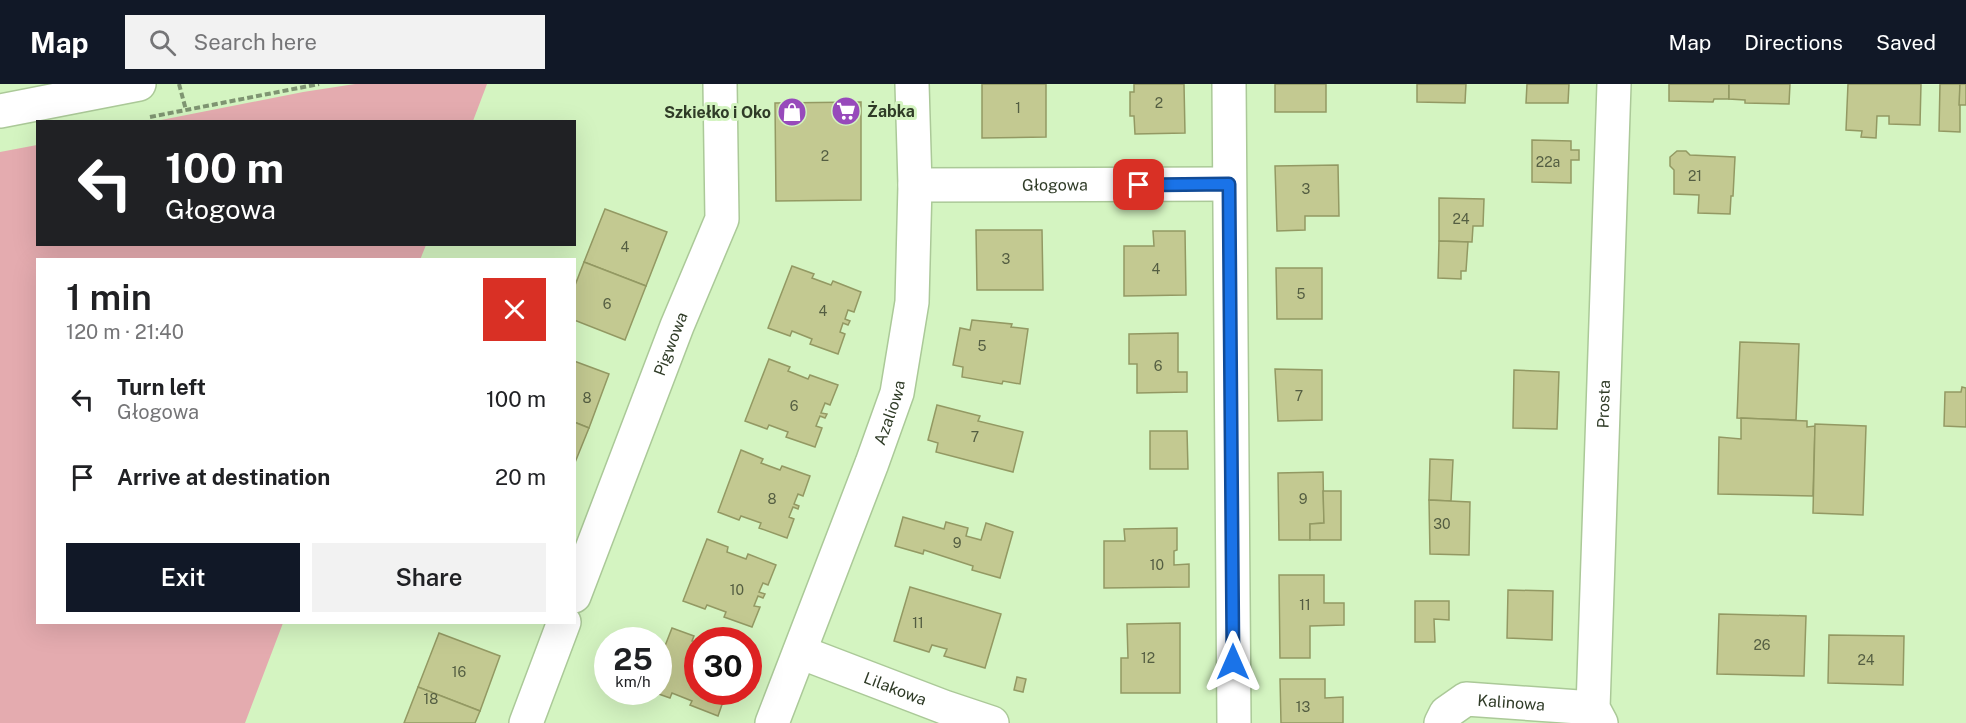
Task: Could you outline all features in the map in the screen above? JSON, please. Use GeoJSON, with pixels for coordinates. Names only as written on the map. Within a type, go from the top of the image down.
{"type":"FeatureCollection","features":[{"type":"Feature","properties":{"kind":"street"},"geometry":{"type":"LineString","coordinates":[[0,111],[139,84]]}},
{"type":"Feature","properties":{"kind":"street","name":"Pigwowa"},"geometry":{"type":"LineString","coordinates":[[576,591],[677,326],[722,219],[720,84]]}},
{"type":"Feature","properties":{"kind":"street","name":"Azaliowa"},"geometry":{"type":"LineString","coordinates":[[772,723],[873,463],[897,393],[912,302],[915,185],[912,84]]}},
{"type":"Feature","properties":{"kind":"street"},"geometry":{"type":"LineString","coordinates":[[1229,84],[1234,723]]}},
{"type":"Feature","properties":{"kind":"street","name":"Prosta"},"geometry":{"type":"LineString","coordinates":[[1597,715],[1614,84]]}},
{"type":"Feature","properties":{"kind":"street","name":"Głogowa"},"geometry":{"type":"LineString","coordinates":[[915,185],[1229,184]]}},
{"type":"Feature","properties":{"kind":"street"},"geometry":{"type":"LineString","coordinates":[[526,723],[563,624]]}},
{"type":"Feature","properties":{"kind":"street","name":"Lilakowa"},"geometry":{"type":"LineString","coordinates":[[800,652],[992,723]]}},
{"type":"Feature","properties":{"kind":"street","name":"Kalinowa"},"geometry":{"type":"LineString","coordinates":[[1441,723],[1446,713],[1466,699],[1597,715]]}},
{"type":"Feature","properties":{"kind":"path"},"geometry":{"type":"LineString","coordinates":[[179,84],[186,110]]}},
{"type":"Feature","properties":{"kind":"path"},"geometry":{"type":"LineString","coordinates":[[146,118],[319,84]]}},
{"type":"Feature","properties":{"kind":"shaded area"},"geometry":{"type":"Polygon","coordinates":[[[355,84],[487,84],[473,120],[161,120],[355,84]]]}},
{"type":"Feature","properties":{"kind":"shaded area"},"geometry":{"type":"Polygon","coordinates":[[[36,145],[36,246],[426,246],[421,258],[36,258],[36,624],[283,624],[245,723],[0,723],[0,152],[36,145]]]}},
{"type":"Feature","properties":{"kind":"building"},"geometry":{"type":"Polygon","coordinates":[[[982,84],[1046,84],[1046,137],[982,138],[982,84]]]}},
{"type":"Feature","properties":{"kind":"building"},"geometry":{"type":"Polygon","coordinates":[[[1134,84],[1184,84],[1185,133],[1135,134],[1134,116],[1130,116],[1130,92],[1134,92],[1134,84]]]}},
{"type":"Feature","properties":{"kind":"building"},"geometry":{"type":"Polygon","coordinates":[[[1275,84],[1326,84],[1326,112],[1275,112],[1275,84]]]}},
{"type":"Feature","properties":{"kind":"building"},"geometry":{"type":"Polygon","coordinates":[[[1417,84],[1466,84],[1465,103],[1417,102],[1417,84]]]}},
{"type":"Feature","properties":{"kind":"building"},"geometry":{"type":"Polygon","coordinates":[[[1527,84],[1569,84],[1568,103],[1526,103],[1527,84]]]}},
{"type":"Feature","properties":{"kind":"building"},"geometry":{"type":"Polygon","coordinates":[[[1669,84],[1729,84],[1729,99],[1714,99],[1713,102],[1669,101],[1669,84]]]}},
{"type":"Feature","properties":{"kind":"building"},"geometry":{"type":"Polygon","coordinates":[[[1729,84],[1790,84],[1789,104],[1745,103],[1745,100],[1729,99],[1729,84]]]}},
{"type":"Feature","properties":{"kind":"building"},"geometry":{"type":"Polygon","coordinates":[[[1848,84],[1921,84],[1920,125],[1889,124],[1889,116],[1877,116],[1876,138],[1861,137],[1862,131],[1846,130],[1848,84]]]}},
{"type":"Feature","properties":{"kind":"building"},"geometry":{"type":"Polygon","coordinates":[[[1940,84],[1960,84],[1960,132],[1939,131],[1940,84]]]}},
{"type":"Feature","properties":{"kind":"building"},"geometry":{"type":"Polygon","coordinates":[[[1960,84],[1966,84],[1966,105],[1959,105],[1960,84]]]}},
{"type":"Feature","properties":{"kind":"building"},"geometry":{"type":"Polygon","coordinates":[[[861,102],[861,200],[776,201],[775,103],[861,102]]]}},
{"type":"Feature","properties":{"kind":"building"},"geometry":{"type":"Polygon","coordinates":[[[1532,140],[1571,141],[1571,150],[1579,150],[1579,160],[1571,160],[1571,183],[1532,182],[1532,140]]]}},
{"type":"Feature","properties":{"kind":"building"},"geometry":{"type":"Polygon","coordinates":[[[1677,151],[1686,151],[1690,155],[1735,157],[1730,214],[1698,213],[1699,195],[1674,194],[1674,170],[1670,166],[1670,157],[1677,151]]]}},
{"type":"Feature","properties":{"kind":"building"},"geometry":{"type":"Polygon","coordinates":[[[1338,165],[1339,216],[1305,216],[1305,230],[1277,231],[1275,166],[1338,165]]]}},
{"type":"Feature","properties":{"kind":"building"},"geometry":{"type":"Polygon","coordinates":[[[1439,198],[1484,199],[1483,226],[1473,226],[1472,242],[1439,241],[1439,198]]]}},
{"type":"Feature","properties":{"kind":"building"},"geometry":{"type":"Polygon","coordinates":[[[605,209],[667,232],[646,286],[584,262],[605,209]]]}},
{"type":"Feature","properties":{"kind":"building"},"geometry":{"type":"Polygon","coordinates":[[[976,230],[1042,230],[1043,290],[977,290],[976,230]]]}},
{"type":"Feature","properties":{"kind":"building"},"geometry":{"type":"Polygon","coordinates":[[[1153,231],[1185,231],[1186,295],[1124,296],[1124,246],[1154,246],[1153,231]]]}},
{"type":"Feature","properties":{"kind":"building"},"geometry":{"type":"Polygon","coordinates":[[[1439,241],[1468,242],[1466,271],[1461,271],[1461,279],[1438,278],[1439,241]]]}},
{"type":"Feature","properties":{"kind":"building"},"geometry":{"type":"Polygon","coordinates":[[[584,262],[646,286],[625,340],[576,321],[576,283],[584,262]]]}},
{"type":"Feature","properties":{"kind":"building"},"geometry":{"type":"Polygon","coordinates":[[[792,266],[814,274],[812,278],[831,285],[833,281],[861,292],[854,312],[848,310],[845,319],[850,321],[848,325],[843,323],[840,332],[845,334],[838,354],[810,344],[812,339],[792,331],[790,336],[768,328],[792,266]]]}},
{"type":"Feature","properties":{"kind":"building"},"geometry":{"type":"Polygon","coordinates":[[[1276,268],[1322,268],[1322,319],[1277,319],[1276,268]]]}},
{"type":"Feature","properties":{"kind":"building"},"geometry":{"type":"Polygon","coordinates":[[[972,320],[1012,324],[1011,327],[1028,329],[1020,384],[1003,381],[1002,384],[962,377],[963,367],[953,365],[960,328],[970,330],[972,320]]]}},
{"type":"Feature","properties":{"kind":"building"},"geometry":{"type":"Polygon","coordinates":[[[1178,333],[1178,372],[1187,372],[1187,392],[1137,393],[1137,364],[1129,364],[1129,334],[1178,333]]]}},
{"type":"Feature","properties":{"kind":"building"},"geometry":{"type":"Polygon","coordinates":[[[1740,342],[1799,344],[1796,420],[1737,418],[1740,342]]]}},
{"type":"Feature","properties":{"kind":"building"},"geometry":{"type":"Polygon","coordinates":[[[769,359],[790,367],[788,371],[808,379],[810,375],[838,385],[830,405],[825,403],[821,413],[827,414],[825,418],[820,416],[816,426],[822,428],[815,447],[786,437],[788,432],[769,425],[767,429],[745,421],[769,359]]]}},
{"type":"Feature","properties":{"kind":"building"},"geometry":{"type":"Polygon","coordinates":[[[576,362],[609,374],[589,428],[576,423],[576,362]]]}},
{"type":"Feature","properties":{"kind":"building"},"geometry":{"type":"Polygon","coordinates":[[[1275,369],[1322,370],[1322,420],[1278,421],[1275,369]]]}},
{"type":"Feature","properties":{"kind":"building"},"geometry":{"type":"Polygon","coordinates":[[[1514,370],[1559,372],[1557,429],[1513,428],[1514,370]]]}},
{"type":"Feature","properties":{"kind":"building"},"geometry":{"type":"Polygon","coordinates":[[[1962,387],[1966,388],[1966,427],[1944,426],[1945,392],[1961,392],[1962,387]]]}},
{"type":"Feature","properties":{"kind":"building"},"geometry":{"type":"Polygon","coordinates":[[[937,405],[980,416],[978,421],[1023,432],[1013,472],[936,452],[938,443],[928,440],[937,405]]]}},
{"type":"Feature","properties":{"kind":"building"},"geometry":{"type":"Polygon","coordinates":[[[1741,418],[1807,421],[1807,427],[1815,426],[1813,496],[1718,494],[1719,437],[1741,439],[1741,418]]]}},
{"type":"Feature","properties":{"kind":"building"},"geometry":{"type":"Polygon","coordinates":[[[576,423],[589,428],[576,460],[576,423]]]}},
{"type":"Feature","properties":{"kind":"building"},"geometry":{"type":"Polygon","coordinates":[[[1815,424],[1866,426],[1863,515],[1813,513],[1815,424]]]}},
{"type":"Feature","properties":{"kind":"building"},"geometry":{"type":"Polygon","coordinates":[[[1150,431],[1187,431],[1188,469],[1150,469],[1150,431]]]}},
{"type":"Feature","properties":{"kind":"building"},"geometry":{"type":"Polygon","coordinates":[[[741,450],[763,459],[761,463],[780,470],[782,466],[810,476],[803,496],[798,494],[794,504],[799,506],[798,509],[793,507],[789,517],[794,519],[787,538],[759,528],[761,523],[741,516],[739,520],[718,512],[741,450]]]}},
{"type":"Feature","properties":{"kind":"building"},"geometry":{"type":"Polygon","coordinates":[[[1430,459],[1453,460],[1451,501],[1429,500],[1430,459]]]}},
{"type":"Feature","properties":{"kind":"building"},"geometry":{"type":"Polygon","coordinates":[[[1323,472],[1324,523],[1310,524],[1310,540],[1279,540],[1278,473],[1323,472]]]}},
{"type":"Feature","properties":{"kind":"building"},"geometry":{"type":"Polygon","coordinates":[[[1323,491],[1341,491],[1341,540],[1310,540],[1310,524],[1324,523],[1323,491]]]}},
{"type":"Feature","properties":{"kind":"building"},"geometry":{"type":"Polygon","coordinates":[[[1429,500],[1470,502],[1469,555],[1430,554],[1429,500]]]}},
{"type":"Feature","properties":{"kind":"building"},"geometry":{"type":"Polygon","coordinates":[[[903,517],[944,529],[946,522],[968,528],[966,536],[981,540],[986,523],[1013,532],[1000,578],[972,570],[973,566],[924,550],[923,554],[895,546],[903,517]]]}},
{"type":"Feature","properties":{"kind":"building"},"geometry":{"type":"Polygon","coordinates":[[[1177,528],[1174,565],[1189,564],[1189,587],[1104,588],[1104,541],[1125,541],[1124,529],[1177,528]]]}},
{"type":"Feature","properties":{"kind":"building"},"geometry":{"type":"Polygon","coordinates":[[[707,539],[728,547],[727,552],[746,559],[748,554],[776,565],[768,585],[763,583],[759,592],[765,594],[763,598],[758,596],[754,606],[760,607],[752,627],[724,617],[726,612],[707,605],[705,609],[683,601],[707,539]]]}},
{"type":"Feature","properties":{"kind":"building"},"geometry":{"type":"Polygon","coordinates":[[[1279,575],[1324,575],[1324,603],[1344,603],[1344,625],[1310,626],[1310,658],[1280,658],[1279,575]]]}},
{"type":"Feature","properties":{"kind":"building"},"geometry":{"type":"Polygon","coordinates":[[[910,587],[1001,614],[985,668],[944,656],[947,649],[932,645],[929,652],[894,641],[910,587]]]}},
{"type":"Feature","properties":{"kind":"building"},"geometry":{"type":"Polygon","coordinates":[[[1508,590],[1553,591],[1552,640],[1507,638],[1508,590]]]}},
{"type":"Feature","properties":{"kind":"building"},"geometry":{"type":"Polygon","coordinates":[[[1415,601],[1449,601],[1449,620],[1434,619],[1435,642],[1415,642],[1415,601]]]}},
{"type":"Feature","properties":{"kind":"building"},"geometry":{"type":"Polygon","coordinates":[[[1719,614],[1806,616],[1804,676],[1717,674],[1719,614]]]}},
{"type":"Feature","properties":{"kind":"building"},"geometry":{"type":"Polygon","coordinates":[[[1180,623],[1180,693],[1121,693],[1121,658],[1128,658],[1127,624],[1180,623]]]}},
{"type":"Feature","properties":{"kind":"building"},"geometry":{"type":"Polygon","coordinates":[[[672,628],[684,632],[684,698],[672,693],[672,628]]]}},
{"type":"Feature","properties":{"kind":"building"},"geometry":{"type":"Polygon","coordinates":[[[439,633],[500,656],[480,711],[418,687],[439,633]]]}},
{"type":"Feature","properties":{"kind":"building"},"geometry":{"type":"Polygon","coordinates":[[[1829,635],[1904,636],[1903,685],[1828,683],[1829,635]]]}},
{"type":"Feature","properties":{"kind":"building"},"geometry":{"type":"Polygon","coordinates":[[[1017,677],[1026,679],[1023,692],[1014,690],[1017,677]]]}},
{"type":"Feature","properties":{"kind":"building"},"geometry":{"type":"Polygon","coordinates":[[[1280,679],[1325,679],[1325,698],[1343,697],[1343,723],[1281,723],[1280,679]]]}},
{"type":"Feature","properties":{"kind":"building"},"geometry":{"type":"Polygon","coordinates":[[[418,687],[480,711],[475,723],[404,723],[418,687]]]}},
{"type":"Feature","properties":{"kind":"building"},"geometry":{"type":"Polygon","coordinates":[[[690,705],[722,705],[718,716],[690,705]]]}},
{"type":"Feature","properties":{"kind":"place","name":"Żabka"},"geometry":{"type":"Point","coordinates":[846,111]}},
{"type":"Feature","properties":{"kind":"place","name":"Szkiełko i Oko"},"geometry":{"type":"Point","coordinates":[792,112]}},
{"type":"Feature","properties":{"kind":"route"},"geometry":{"type":"LineString","coordinates":[[1139,185],[1229,184],[1233,662]]}}]}
